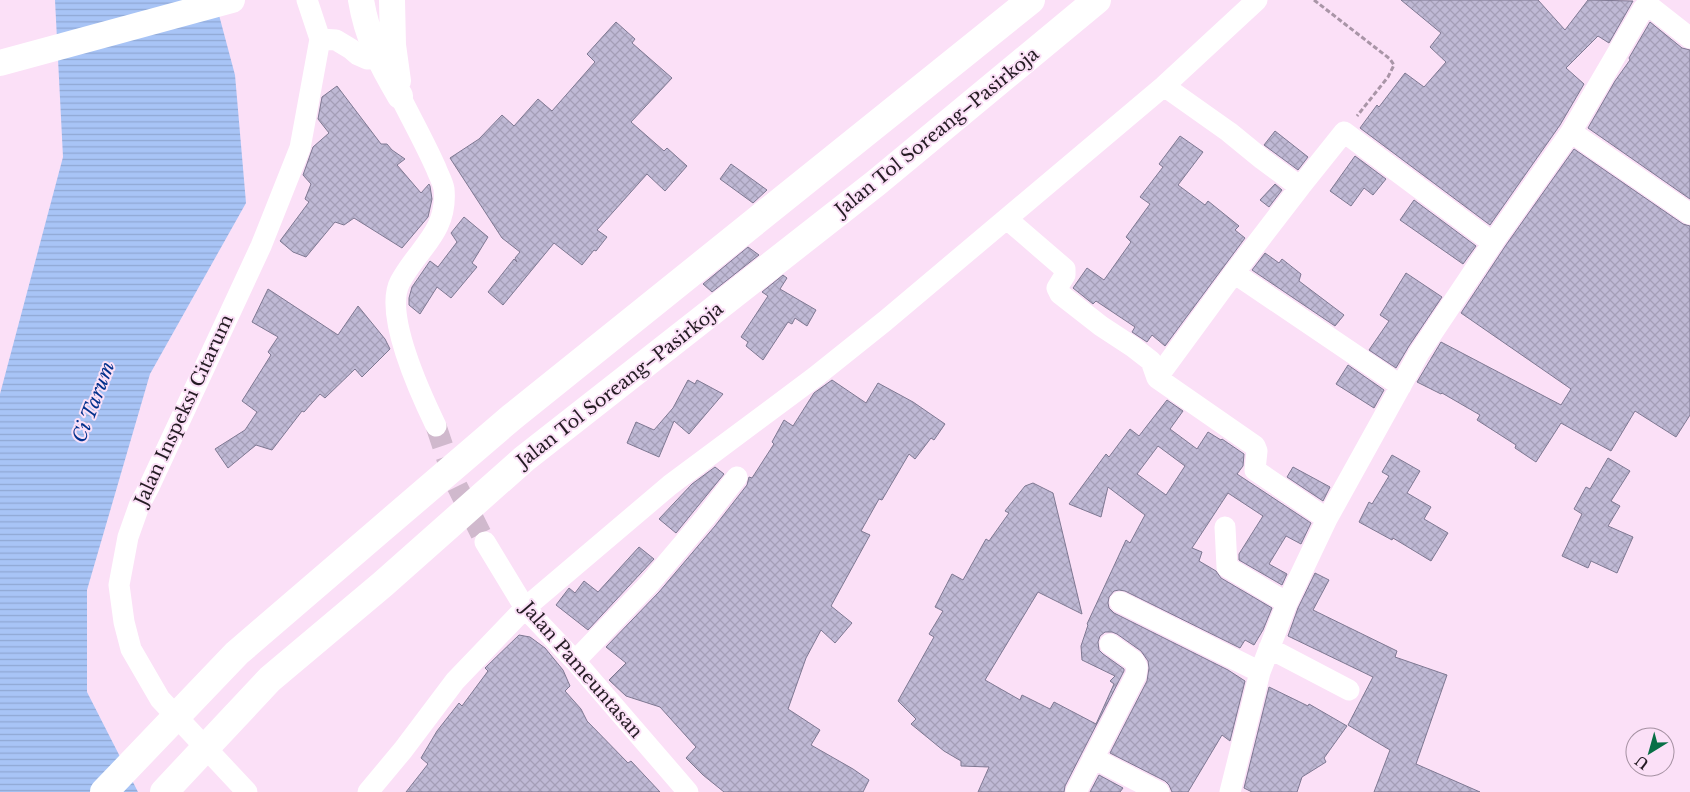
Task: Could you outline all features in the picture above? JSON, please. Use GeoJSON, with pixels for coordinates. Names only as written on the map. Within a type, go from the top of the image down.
{"type":"FeatureCollection","features":[{"type":"Feature","properties":{"kind":"highway"},"geometry":{"type":"LineString","coordinates":[[104,792],[237,653],[512,417],[1031,0]]}},
{"type":"Feature","properties":{"kind":"highway","name":"Jalan Tol Soreang–Pasirkoja"},"geometry":{"type":"LineString","coordinates":[[164,792],[270,679],[383,584],[524,459],[876,183],[1097,0]]}},
{"type":"Feature","properties":{"kind":"main road"},"geometry":{"type":"LineString","coordinates":[[0,63],[232,0]]}},
{"type":"Feature","properties":{"kind":"main road"},"geometry":{"type":"LineString","coordinates":[[361,0],[364,18],[387,59],[400,96]]}},
{"type":"Feature","properties":{"kind":"main road"},"geometry":{"type":"LineString","coordinates":[[387,59],[392,28],[392,0]]}},
{"type":"Feature","properties":{"kind":"street","name":"Jalan Inspeksi Citarum"},"geometry":{"type":"LineString","coordinates":[[247,792],[160,700],[131,649],[124,622],[119,584],[128,537],[139,506],[261,246],[300,148],[320,40],[308,0]]}},
{"type":"Feature","properties":{"kind":"street"},"geometry":{"type":"LineString","coordinates":[[368,792],[403,750],[454,681],[525,608],[670,485],[862,340],[1164,86],[1257,0]]}},
{"type":"Feature","properties":{"kind":"street"},"geometry":{"type":"LineString","coordinates":[[1230,792],[1260,672],[1287,603],[1327,519],[1419,353],[1571,132],[1647,4],[1690,38]]}},
{"type":"Feature","properties":{"kind":"street"},"geometry":{"type":"LineString","coordinates":[[320,40],[336,40],[358,55],[367,58],[387,59]]}},
{"type":"Feature","properties":{"kind":"street"},"geometry":{"type":"LineString","coordinates":[[1164,86],[1300,186]]}},
{"type":"Feature","properties":{"kind":"street"},"geometry":{"type":"LineString","coordinates":[[400,96],[444,186],[444,205],[440,225],[399,283],[395,301],[397,320],[407,357],[436,426]]}},
{"type":"Feature","properties":{"kind":"street"},"geometry":{"type":"LineString","coordinates":[[1157,378],[1300,186],[1344,132],[1493,243]]}},
{"type":"Feature","properties":{"kind":"street"},"geometry":{"type":"LineString","coordinates":[[1571,132],[1690,214]]}},
{"type":"Feature","properties":{"kind":"street"},"geometry":{"type":"LineString","coordinates":[[1007,219],[1065,269],[1065,275],[1057,288],[1060,294],[1151,361],[1157,378],[1255,446],[1255,470],[1327,519]]}},
{"type":"Feature","properties":{"kind":"street"},"geometry":{"type":"LineString","coordinates":[[1234,273],[1401,386]]}},
{"type":"Feature","properties":{"kind":"street"},"geometry":{"type":"LineString","coordinates":[[574,661],[649,584],[737,477]]}},
{"type":"Feature","properties":{"kind":"street"},"geometry":{"type":"LineString","coordinates":[[1225,527],[1226,565],[1228,569],[1287,603]]}},
{"type":"Feature","properties":{"kind":"street","name":"Jalan Pameuntasan"},"geometry":{"type":"LineString","coordinates":[[485,542],[525,608],[574,661],[678,789]]}},
{"type":"Feature","properties":{"kind":"street"},"geometry":{"type":"LineString","coordinates":[[1120,602],[1260,672]]}},
{"type":"Feature","properties":{"kind":"street"},"geometry":{"type":"LineString","coordinates":[[1076,792],[1136,675],[1137,667],[1134,661],[1110,644]]}},
{"type":"Feature","properties":{"kind":"street"},"geometry":{"type":"LineString","coordinates":[[1269,648],[1349,690]]}},
{"type":"Feature","properties":{"kind":"street"},"geometry":{"type":"LineString","coordinates":[[1093,758],[1159,792]]}},
{"type":"Feature","properties":{"kind":"path"},"geometry":{"type":"LineString","coordinates":[[1314,0],[1390,59],[1394,65],[1388,77],[1344,132]]}},
{"type":"Feature","properties":{"kind":"water","name":"Ci Tarum"},"geometry":{"type":"Polygon","coordinates":[[[55,0],[215,0],[235,75],[246,203],[150,374],[87,590],[87,692],[138,792],[0,792],[0,394],[63,157],[55,0]]]}},
{"type":"Feature","properties":{"kind":"building"},"geometry":{"type":"Polygon","coordinates":[[[1401,0],[1538,0],[1565,30],[1588,0],[1633,1],[1609,43],[1598,36],[1566,68],[1584,84],[1560,125],[1490,225],[1360,128],[1405,73],[1424,87],[1446,62],[1430,47],[1441,33],[1401,0]]]}},
{"type":"Feature","properties":{"kind":"building"},"geometry":{"type":"Polygon","coordinates":[[[616,22],[635,39],[632,43],[672,78],[631,122],[664,151],[667,148],[687,166],[665,191],[647,174],[597,230],[607,237],[582,265],[554,243],[503,305],[488,292],[514,259],[517,262],[515,258],[520,252],[502,238],[450,158],[479,139],[502,115],[514,126],[538,99],[552,111],[595,62],[587,54],[616,22]]]}},
{"type":"Feature","properties":{"kind":"building"},"geometry":{"type":"Polygon","coordinates":[[[1650,22],[1682,48],[1690,50],[1690,199],[1588,128],[1615,81],[1630,60],[1629,58],[1650,22]]]}},
{"type":"Feature","properties":{"kind":"building"},"geometry":{"type":"Polygon","coordinates":[[[337,86],[381,144],[387,144],[405,159],[397,165],[421,193],[429,184],[430,186],[432,199],[428,217],[402,248],[354,218],[344,225],[335,222],[306,257],[293,252],[280,241],[309,202],[305,199],[311,184],[303,175],[313,147],[329,133],[318,119],[322,97],[337,86]]]}},
{"type":"Feature","properties":{"kind":"building"},"geometry":{"type":"Polygon","coordinates":[[[1275,131],[1308,157],[1298,170],[1264,145],[1275,131]]]}},
{"type":"Feature","properties":{"kind":"building"},"geometry":{"type":"Polygon","coordinates":[[[1180,136],[1203,152],[1178,185],[1205,205],[1208,201],[1239,226],[1235,230],[1245,238],[1165,346],[1152,335],[1147,342],[1132,332],[1135,327],[1096,301],[1093,304],[1073,288],[1087,268],[1104,280],[1131,242],[1126,237],[1150,204],[1140,197],[1163,167],[1159,164],[1180,136]]]}},
{"type":"Feature","properties":{"kind":"building"},"geometry":{"type":"Polygon","coordinates":[[[1574,149],[1683,224],[1690,226],[1690,415],[1676,437],[1635,411],[1611,451],[1561,423],[1536,462],[1515,448],[1516,445],[1477,420],[1480,415],[1442,393],[1417,382],[1441,342],[1561,405],[1571,389],[1461,313],[1506,245],[1574,149]]]}},
{"type":"Feature","properties":{"kind":"building"},"geometry":{"type":"Polygon","coordinates":[[[1355,156],[1386,179],[1373,195],[1364,188],[1351,206],[1330,191],[1355,156]]]}},
{"type":"Feature","properties":{"kind":"building"},"geometry":{"type":"Polygon","coordinates":[[[731,164],[767,190],[753,203],[720,179],[731,164]]]}},
{"type":"Feature","properties":{"kind":"building"},"geometry":{"type":"Polygon","coordinates":[[[1275,184],[1282,190],[1269,207],[1260,200],[1275,184]]]}},
{"type":"Feature","properties":{"kind":"building"},"geometry":{"type":"Polygon","coordinates":[[[1414,200],[1476,246],[1463,264],[1400,220],[1414,200]]]}},
{"type":"Feature","properties":{"kind":"building"},"geometry":{"type":"Polygon","coordinates":[[[464,217],[488,237],[472,263],[477,267],[451,298],[437,287],[420,314],[409,305],[412,287],[430,261],[438,267],[457,242],[451,233],[464,217]]]}},
{"type":"Feature","properties":{"kind":"building"},"geometry":{"type":"Polygon","coordinates":[[[748,247],[759,255],[712,292],[703,284],[748,247]]]}},
{"type":"Feature","properties":{"kind":"building"},"geometry":{"type":"Polygon","coordinates":[[[1265,253],[1279,263],[1282,259],[1301,274],[1299,281],[1344,315],[1335,326],[1252,270],[1265,253]]]}},
{"type":"Feature","properties":{"kind":"building"},"geometry":{"type":"Polygon","coordinates":[[[1406,273],[1442,297],[1396,368],[1369,350],[1389,321],[1380,315],[1406,273]]]}},
{"type":"Feature","properties":{"kind":"building"},"geometry":{"type":"Polygon","coordinates":[[[783,275],[787,278],[780,289],[816,310],[807,326],[795,318],[792,324],[788,322],[763,360],[746,346],[748,342],[741,337],[768,296],[762,292],[783,275]]]}},
{"type":"Feature","properties":{"kind":"building"},"geometry":{"type":"Polygon","coordinates":[[[268,289],[338,335],[358,306],[385,339],[390,349],[362,377],[355,369],[325,398],[320,394],[304,412],[302,411],[272,450],[256,445],[228,468],[215,449],[245,430],[257,412],[242,401],[271,355],[268,352],[278,337],[252,322],[268,289]]]}},
{"type":"Feature","properties":{"kind":"building"},"geometry":{"type":"Polygon","coordinates":[[[1348,365],[1384,390],[1374,408],[1336,384],[1348,365]]]}},
{"type":"Feature","properties":{"kind":"building"},"geometry":{"type":"Polygon","coordinates":[[[688,380],[695,384],[697,380],[723,394],[689,434],[674,421],[659,457],[627,443],[636,422],[654,430],[673,408],[688,380]]]}},
{"type":"Feature","properties":{"kind":"building"},"geometry":{"type":"Polygon","coordinates":[[[832,380],[866,403],[878,383],[913,402],[945,424],[934,440],[931,438],[915,459],[909,454],[882,500],[879,499],[861,531],[870,535],[831,606],[852,623],[835,643],[821,630],[806,658],[788,709],[820,730],[811,745],[869,780],[863,792],[724,792],[686,758],[696,747],[660,707],[626,696],[609,680],[626,663],[606,647],[659,592],[715,526],[747,485],[749,477],[752,478],[774,444],[772,442],[784,420],[793,426],[814,393],[832,380]]]}},
{"type":"Feature","properties":{"kind":"building"},"geometry":{"type":"Polygon","coordinates":[[[1167,400],[1183,411],[1170,429],[1197,449],[1208,432],[1222,439],[1244,454],[1243,466],[1237,474],[1311,523],[1301,544],[1286,536],[1269,564],[1287,574],[1282,585],[1239,560],[1239,554],[1263,516],[1228,493],[1192,548],[1202,552],[1199,561],[1216,571],[1221,578],[1272,608],[1263,630],[1254,645],[1245,640],[1240,648],[1125,591],[1114,591],[1109,597],[1109,608],[1114,613],[1228,670],[1245,681],[1230,741],[1222,735],[1188,792],[1172,792],[1165,781],[1110,753],[1147,681],[1149,668],[1148,661],[1141,651],[1117,634],[1105,632],[1100,636],[1098,642],[1099,650],[1124,669],[1124,671],[1065,786],[1064,792],[978,792],[989,767],[961,766],[961,761],[944,751],[911,724],[916,719],[898,701],[934,637],[929,634],[943,611],[935,607],[952,574],[963,580],[986,539],[989,541],[1009,513],[1005,511],[1025,486],[1033,483],[1053,493],[1082,614],[1038,592],[985,680],[1020,700],[1022,695],[1050,709],[1054,702],[1096,724],[1114,684],[1110,681],[1115,676],[1082,660],[1081,646],[1087,624],[1126,540],[1130,543],[1145,515],[1108,487],[1101,517],[1069,504],[1106,454],[1109,457],[1130,429],[1139,436],[1167,400]],[[1158,446],[1137,474],[1166,495],[1185,466],[1158,446]]]}},
{"type":"Feature","properties":{"kind":"building"},"geometry":{"type":"Polygon","coordinates":[[[1392,455],[1420,471],[1407,493],[1431,507],[1424,519],[1448,533],[1431,561],[1393,538],[1392,540],[1359,522],[1369,502],[1372,504],[1389,476],[1382,472],[1392,455]]]}},
{"type":"Feature","properties":{"kind":"building"},"geometry":{"type":"Polygon","coordinates":[[[1608,458],[1630,471],[1611,501],[1620,506],[1608,526],[1633,537],[1617,573],[1591,561],[1588,568],[1562,556],[1582,514],[1574,509],[1586,487],[1590,489],[1608,458]]]}},
{"type":"Feature","properties":{"kind":"building"},"geometry":{"type":"Polygon","coordinates":[[[715,467],[724,474],[676,533],[659,519],[692,484],[715,467]]]}},
{"type":"Feature","properties":{"kind":"building"},"geometry":{"type":"Polygon","coordinates":[[[1293,467],[1330,487],[1323,501],[1287,477],[1293,467]]]}},
{"type":"Feature","properties":{"kind":"building"},"geometry":{"type":"Polygon","coordinates":[[[639,547],[654,559],[588,630],[556,605],[569,588],[575,593],[584,581],[598,592],[639,547]]]}},
{"type":"Feature","properties":{"kind":"building"},"geometry":{"type":"Polygon","coordinates":[[[1315,573],[1329,580],[1313,610],[1397,651],[1395,657],[1447,675],[1416,764],[1480,792],[1374,792],[1390,750],[1348,725],[1373,677],[1288,636],[1298,608],[1315,573]]]}},
{"type":"Feature","properties":{"kind":"building"},"geometry":{"type":"Polygon","coordinates":[[[519,635],[530,637],[545,648],[563,670],[570,686],[565,691],[581,709],[587,721],[628,763],[631,761],[660,792],[406,792],[428,764],[421,758],[437,731],[459,703],[462,706],[488,671],[485,668],[519,635]]]}},
{"type":"Feature","properties":{"kind":"building"},"geometry":{"type":"Polygon","coordinates":[[[1269,687],[1308,706],[1309,704],[1347,726],[1324,758],[1326,762],[1302,777],[1297,792],[1252,792],[1244,788],[1269,687]]]}},
{"type":"Feature","properties":{"kind":"building"},"geometry":{"type":"Polygon","coordinates":[[[1099,775],[1123,788],[1120,792],[1090,792],[1099,775]]]}},
{"type":"Feature","properties":{"kind":"tunnel"},"geometry":{"type":"LineString","coordinates":[[436,426],[454,480],[485,542]]}}]}
